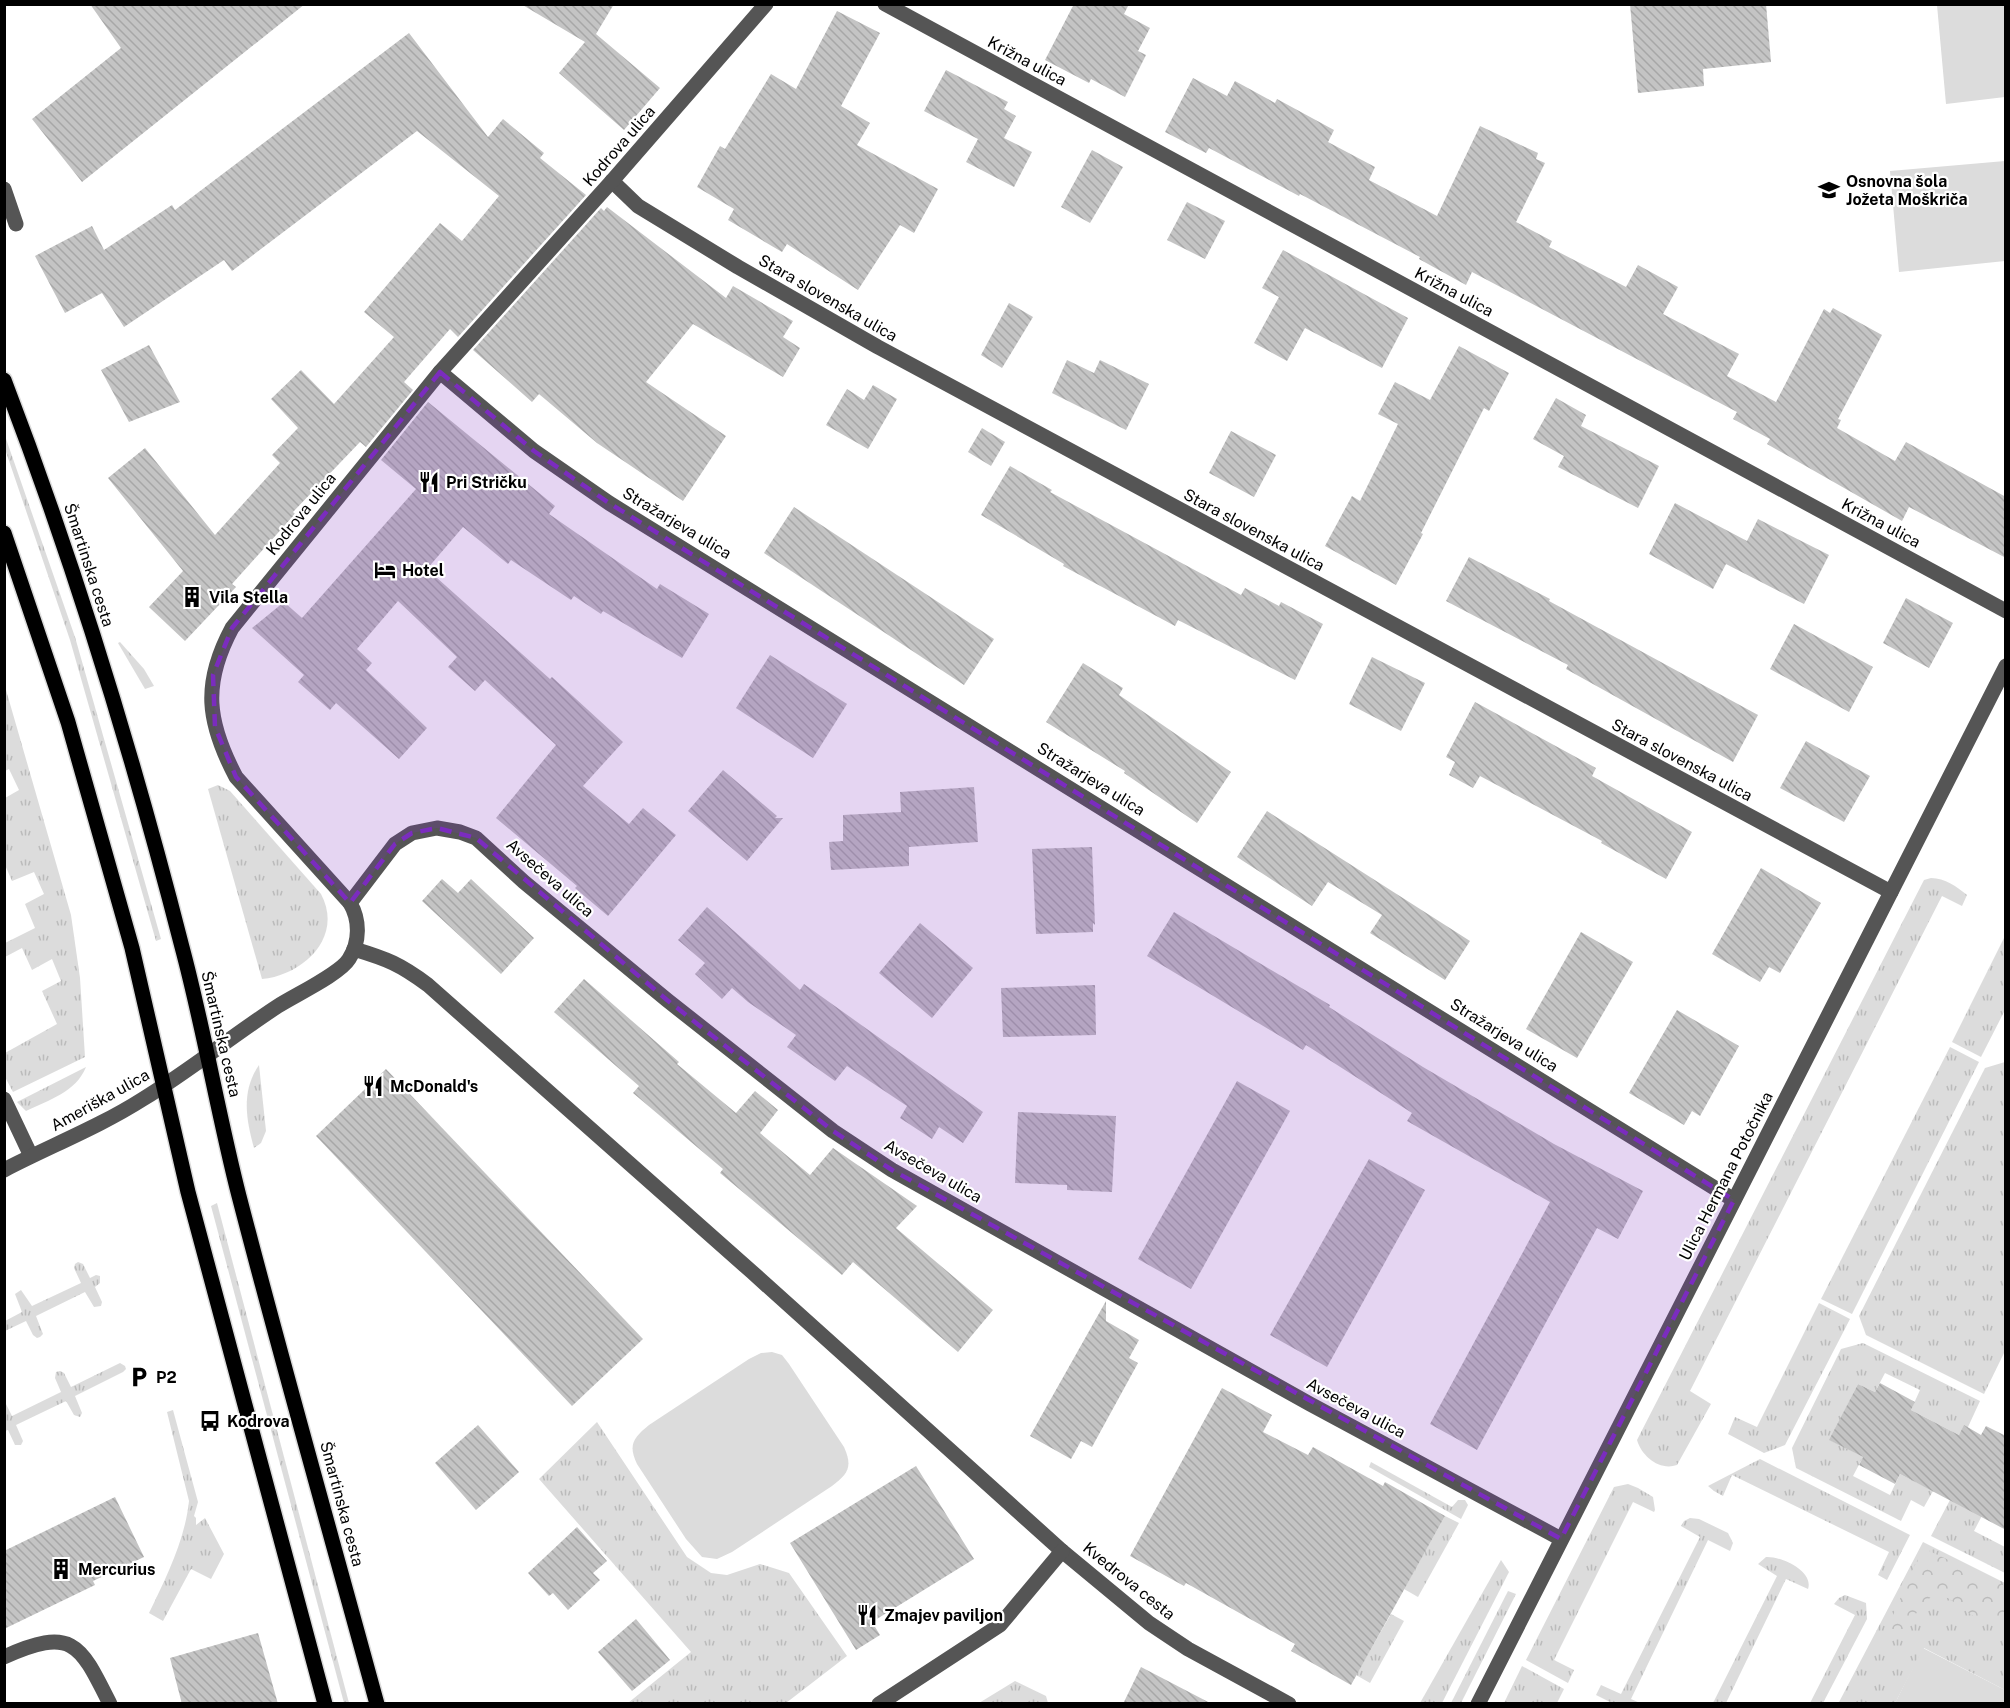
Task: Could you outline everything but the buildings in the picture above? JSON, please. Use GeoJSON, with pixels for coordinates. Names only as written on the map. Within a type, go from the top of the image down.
{"type":"FeatureCollection","features":[{"type":"Feature","properties":{"kind":"main road","name":"Šmartinska cesta"},"geometry":{"type":"LineString","coordinates":[[4,380],[36,463],[102,663],[180,937],[240,1199],[377,1704]]}},
{"type":"Feature","properties":{"kind":"main road"},"geometry":{"type":"LineString","coordinates":[[4,533],[68,722],[132,948],[188,1192],[325,1704]]}},
{"type":"Feature","properties":{"kind":"street","name":"Kodrova ulica"},"geometry":{"type":"LineString","coordinates":[[354,949],[358,925],[350,903],[236,777],[225,756],[212,713],[213,675],[219,651],[231,628],[440,372],[612,181],[766,4]]}},
{"type":"Feature","properties":{"kind":"street","name":"Križna ulica"},"geometry":{"type":"LineString","coordinates":[[885,4],[2006,611]]}},
{"type":"Feature","properties":{"kind":"street","name":"Stara slovenska ulica"},"geometry":{"type":"LineString","coordinates":[[612,181],[638,206],[738,267],[878,347],[1891,892]]}},
{"type":"Feature","properties":{"kind":"street"},"geometry":{"type":"LineString","coordinates":[[4,189],[16,224]]}},
{"type":"Feature","properties":{"kind":"street","name":"Stražarjeva ulica"},"geometry":{"type":"LineString","coordinates":[[440,372],[534,451],[609,503],[1734,1200]]}},
{"type":"Feature","properties":{"kind":"street","name":"Ulica Hermana Potočnika"},"geometry":{"type":"LineString","coordinates":[[1478,1704],[2006,666]]}},
{"type":"Feature","properties":{"kind":"street","name":"Avsečeva ulica"},"geometry":{"type":"LineString","coordinates":[[350,903],[396,844],[412,834],[437,828],[460,832],[476,838],[524,882],[667,1000],[833,1131],[892,1170],[1310,1404],[1561,1539]]}},
{"type":"Feature","properties":{"kind":"street"},"geometry":{"type":"LineString","coordinates":[[208,1054],[258,1019],[346,964],[354,949],[385,958],[402,966],[428,985],[760,1279],[1062,1551]]}},
{"type":"Feature","properties":{"kind":"street","name":"Ameriška ulica"},"geometry":{"type":"LineString","coordinates":[[4,1170],[141,1100],[208,1054]]}},
{"type":"Feature","properties":{"kind":"street"},"geometry":{"type":"LineString","coordinates":[[4,1099],[31,1156]]}},
{"type":"Feature","properties":{"kind":"street","name":"Kvedrova cesta"},"geometry":{"type":"LineString","coordinates":[[879,1704],[1000,1625],[1062,1551],[1149,1623],[1188,1649],[1289,1704]]}},
{"type":"Feature","properties":{"kind":"street"},"geometry":{"type":"LineString","coordinates":[[4,1657],[38,1644],[56,1642],[70,1645],[85,1657],[110,1704]]}},
{"type":"Feature","properties":{"kind":"highlighted area"},"geometry":{"type":"Polygon","coordinates":[[[440,372],[534,451],[609,503],[1734,1200],[1561,1539],[892,1170],[833,1131],[667,1000],[476,838],[437,828],[412,833],[395,844],[350,903],[236,777],[215,727],[213,675],[232,628],[440,372]]]}},
{"type":"Feature","properties":{"kind":"green space"},"geometry":{"type":"Polygon","coordinates":[[[1937,5],[2005,5],[2005,97],[1946,104],[1937,5]]]}},
{"type":"Feature","properties":{"kind":"green space"},"geometry":{"type":"Polygon","coordinates":[[[2005,161],[2005,261],[1899,272],[1890,171],[2005,161]]]}},
{"type":"Feature","properties":{"kind":"green space"},"geometry":{"type":"Polygon","coordinates":[[[4,433],[75,637],[161,939],[156,941],[70,640],[5,449],[4,433]]]}},
{"type":"Feature","properties":{"kind":"green space"},"geometry":{"type":"Polygon","coordinates":[[[120,642],[144,669],[154,686],[145,689],[118,643],[120,642]]]}},
{"type":"Feature","properties":{"kind":"green space"},"geometry":{"type":"Polygon","coordinates":[[[4,683],[71,915],[80,978],[85,1057],[13,1092],[5,1077],[5,1053],[57,1024],[42,991],[61,981],[52,959],[32,970],[22,948],[5,957],[5,943],[35,928],[25,904],[44,894],[34,872],[12,881],[5,865],[5,798],[19,790],[9,769],[5,771],[4,683]]]}},
{"type":"Feature","properties":{"kind":"green space"},"geometry":{"type":"Polygon","coordinates":[[[218,785],[230,791],[321,894],[327,910],[327,925],[316,951],[305,962],[277,976],[262,979],[208,789],[218,785]]]}},
{"type":"Feature","properties":{"kind":"green space"},"geometry":{"type":"Polygon","coordinates":[[[1931,878],[1946,881],[1967,895],[1962,906],[1942,896],[1690,1391],[1711,1404],[1677,1465],[1658,1464],[1647,1457],[1637,1440],[1924,880],[1931,878]]]}},
{"type":"Feature","properties":{"kind":"green space"},"geometry":{"type":"Polygon","coordinates":[[[2005,936],[2005,1010],[1981,1057],[1952,1042],[2005,936]]]}},
{"type":"Feature","properties":{"kind":"green space"},"geometry":{"type":"Polygon","coordinates":[[[1950,1047],[1979,1062],[1852,1314],[1821,1299],[1950,1047]]]}},
{"type":"Feature","properties":{"kind":"green space"},"geometry":{"type":"Polygon","coordinates":[[[2005,1062],[2005,1351],[1984,1394],[1866,1335],[1859,1316],[1985,1068],[2005,1062]]]}},
{"type":"Feature","properties":{"kind":"green space"},"geometry":{"type":"Polygon","coordinates":[[[259,1065],[266,1131],[261,1143],[254,1148],[247,1116],[247,1095],[253,1075],[259,1065]]]}},
{"type":"Feature","properties":{"kind":"green space"},"geometry":{"type":"Polygon","coordinates":[[[86,1067],[76,1083],[52,1099],[26,1111],[17,1102],[86,1067]]]}},
{"type":"Feature","properties":{"kind":"green space"},"geometry":{"type":"Polygon","coordinates":[[[217,1203],[349,1703],[344,1703],[211,1206],[217,1203]]]}},
{"type":"Feature","properties":{"kind":"green space"},"geometry":{"type":"Polygon","coordinates":[[[78,1262],[83,1264],[90,1278],[100,1276],[100,1283],[95,1287],[102,1302],[101,1306],[94,1307],[85,1292],[36,1316],[43,1334],[40,1337],[33,1335],[26,1321],[5,1331],[5,1321],[22,1312],[15,1294],[21,1290],[32,1306],[81,1283],[74,1268],[78,1262]]]}},
{"type":"Feature","properties":{"kind":"green space"},"geometry":{"type":"Polygon","coordinates":[[[1819,1303],[1850,1319],[1785,1445],[1764,1453],[1728,1434],[1735,1417],[1757,1427],[1819,1303]]]}},
{"type":"Feature","properties":{"kind":"green space"},"geometry":{"type":"Polygon","coordinates":[[[1863,1343],[1980,1401],[1968,1427],[1959,1435],[1911,1410],[1920,1390],[1885,1373],[1875,1392],[1858,1384],[1830,1440],[1863,1457],[1853,1476],[1890,1495],[1900,1474],[1933,1491],[1924,1507],[1911,1500],[1901,1521],[1796,1468],[1792,1448],[1841,1349],[1863,1343]]]}},
{"type":"Feature","properties":{"kind":"green space"},"geometry":{"type":"Polygon","coordinates":[[[772,1352],[782,1355],[789,1364],[844,1447],[848,1460],[847,1470],[842,1478],[832,1486],[732,1552],[717,1559],[702,1557],[686,1539],[637,1464],[633,1452],[634,1442],[649,1425],[749,1359],[761,1353],[772,1352]]]}},
{"type":"Feature","properties":{"kind":"green space"},"geometry":{"type":"Polygon","coordinates":[[[120,1363],[126,1369],[123,1372],[75,1396],[82,1413],[80,1417],[74,1415],[66,1401],[16,1425],[23,1441],[21,1445],[15,1445],[8,1430],[5,1431],[5,1402],[12,1416],[61,1392],[55,1378],[56,1372],[64,1373],[71,1387],[120,1363]]]}},
{"type":"Feature","properties":{"kind":"green space"},"geometry":{"type":"Polygon","coordinates":[[[173,1410],[198,1502],[194,1516],[196,1525],[205,1518],[224,1554],[211,1579],[191,1569],[163,1621],[149,1613],[179,1544],[189,1501],[167,1412],[173,1410]]]}},
{"type":"Feature","properties":{"kind":"green space"},"geometry":{"type":"Polygon","coordinates":[[[597,1422],[687,1557],[711,1573],[727,1575],[760,1564],[789,1573],[847,1656],[786,1703],[628,1703],[691,1652],[539,1479],[597,1422]]]}},
{"type":"Feature","properties":{"kind":"green space"},"geometry":{"type":"Polygon","coordinates":[[[1760,1459],[1910,1535],[1887,1580],[1878,1575],[1889,1552],[1732,1475],[1723,1496],[1708,1486],[1760,1459]]]}},
{"type":"Feature","properties":{"kind":"green space"},"geometry":{"type":"Polygon","coordinates":[[[1371,1462],[1452,1507],[1458,1500],[1465,1500],[1468,1505],[1461,1519],[1369,1467],[1371,1462]]]}},
{"type":"Feature","properties":{"kind":"green space"},"geometry":{"type":"Polygon","coordinates":[[[1628,1484],[1653,1497],[1655,1510],[1654,1512],[1633,1502],[1554,1660],[1574,1670],[1568,1683],[1526,1660],[1614,1487],[1628,1484]]]}},
{"type":"Feature","properties":{"kind":"green space"},"geometry":{"type":"Polygon","coordinates":[[[1950,1500],[1986,1508],[1974,1531],[2005,1547],[2005,1573],[1931,1536],[1950,1500]]]}},
{"type":"Feature","properties":{"kind":"green space"},"geometry":{"type":"Polygon","coordinates":[[[1445,1516],[1459,1523],[1418,1597],[1404,1589],[1445,1516]]]}},
{"type":"Feature","properties":{"kind":"green space"},"geometry":{"type":"Polygon","coordinates":[[[1690,1518],[1699,1519],[1728,1533],[1733,1543],[1730,1551],[1708,1540],[1631,1699],[1640,1703],[1612,1703],[1596,1695],[1601,1685],[1621,1694],[1700,1537],[1681,1526],[1690,1518]]]}},
{"type":"Feature","properties":{"kind":"green space"},"geometry":{"type":"Polygon","coordinates":[[[1923,1542],[2005,1583],[2005,1690],[1924,1648],[1895,1703],[1838,1704],[1923,1542]]]}},
{"type":"Feature","properties":{"kind":"green space"},"geometry":{"type":"Polygon","coordinates":[[[1927,1550],[2005,1586],[2005,1625],[1976,1618],[1948,1598],[1931,1597],[1901,1631],[1891,1631],[1891,1620],[1911,1573],[1920,1555],[1927,1550]]]}},
{"type":"Feature","properties":{"kind":"green space"},"geometry":{"type":"Polygon","coordinates":[[[1766,1557],[1780,1559],[1795,1566],[1806,1576],[1809,1582],[1808,1589],[1786,1579],[1726,1703],[1713,1703],[1777,1576],[1758,1564],[1766,1557]]]}},
{"type":"Feature","properties":{"kind":"green space"},"geometry":{"type":"Polygon","coordinates":[[[1501,1560],[1509,1572],[1442,1703],[1420,1703],[1501,1560]]]}},
{"type":"Feature","properties":{"kind":"green space"},"geometry":{"type":"Polygon","coordinates":[[[1508,1591],[1516,1594],[1461,1703],[1451,1703],[1508,1591]]]}},
{"type":"Feature","properties":{"kind":"green space"},"geometry":{"type":"Polygon","coordinates":[[[1845,1595],[1866,1603],[1867,1619],[1823,1703],[1810,1703],[1855,1615],[1834,1604],[1845,1595]]]}},
{"type":"Feature","properties":{"kind":"green space"},"geometry":{"type":"Polygon","coordinates":[[[1391,1614],[1404,1621],[1370,1683],[1356,1675],[1391,1614]]]}},
{"type":"Feature","properties":{"kind":"green space"},"geometry":{"type":"Polygon","coordinates":[[[1923,1648],[2005,1690],[2005,1703],[1895,1703],[1923,1648]]]}},
{"type":"Feature","properties":{"kind":"green space"},"geometry":{"type":"Polygon","coordinates":[[[1522,1666],[1564,1689],[1557,1703],[1504,1703],[1522,1666]]]}},
{"type":"Feature","properties":{"kind":"green space"},"geometry":{"type":"Polygon","coordinates":[[[1015,1681],[1046,1696],[1048,1703],[979,1703],[1015,1681]]]}},
{"type":"Feature","properties":{"kind":"place","name":"Osnovna šola Jožeta Moškriča"},"geometry":{"type":"Point","coordinates":[1829,190]}},
{"type":"Feature","properties":{"kind":"place","name":"Pri Stričku"},"geometry":{"type":"Point","coordinates":[429,482]}},
{"type":"Feature","properties":{"kind":"place","name":"Hotel"},"geometry":{"type":"Point","coordinates":[385,570]}},
{"type":"Feature","properties":{"kind":"place","name":"Vila Stella"},"geometry":{"type":"Point","coordinates":[192,597]}},
{"type":"Feature","properties":{"kind":"place","name":"McDonald's"},"geometry":{"type":"Point","coordinates":[373,1086]}},
{"type":"Feature","properties":{"kind":"place","name":"P2"},"geometry":{"type":"Point","coordinates":[139,1377]}},
{"type":"Feature","properties":{"kind":"place","name":"Kodrova"},"geometry":{"type":"Point","coordinates":[210,1421]}},
{"type":"Feature","properties":{"kind":"place","name":"Mercurius"},"geometry":{"type":"Point","coordinates":[61,1569]}},
{"type":"Feature","properties":{"kind":"place","name":"Zmajev paviljon"},"geometry":{"type":"Point","coordinates":[867,1615]}}]}
